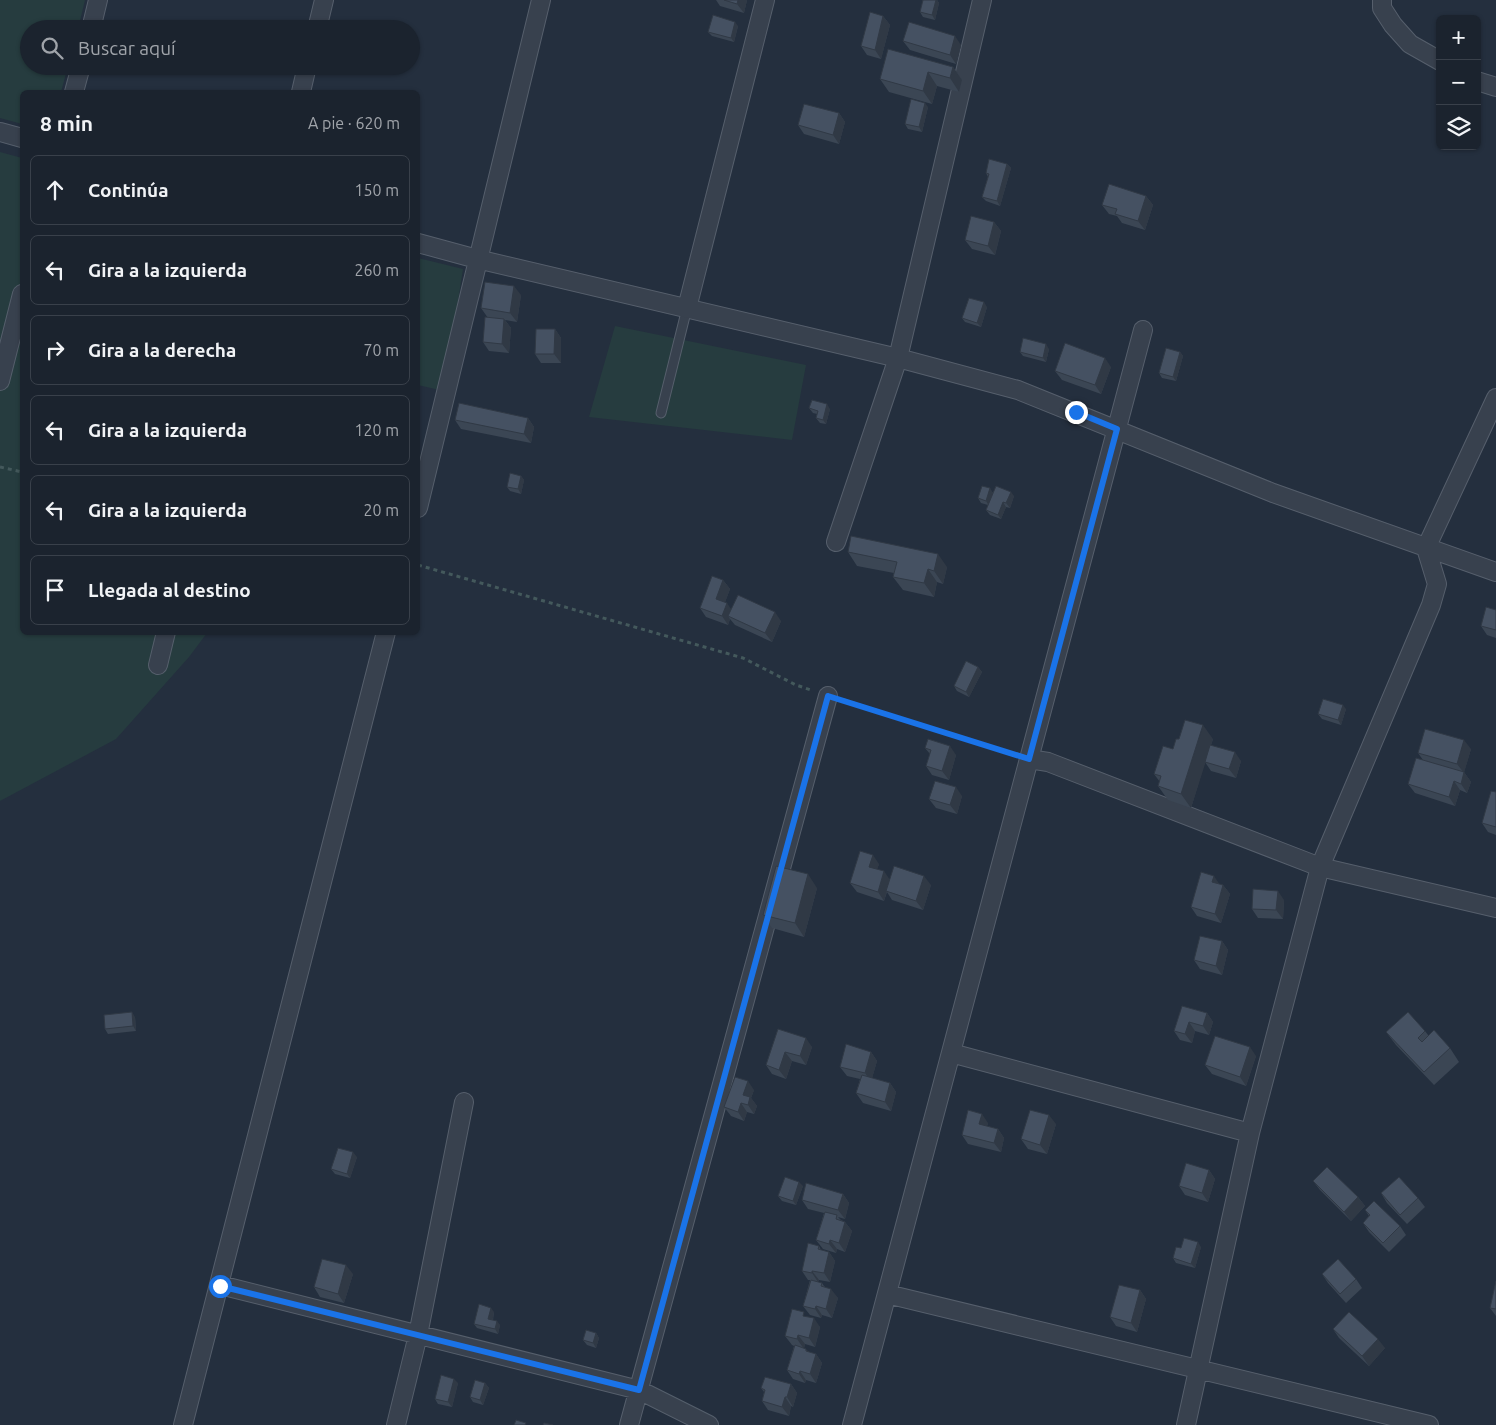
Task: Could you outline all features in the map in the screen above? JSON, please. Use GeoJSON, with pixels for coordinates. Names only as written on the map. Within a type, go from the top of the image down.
{"type":"FeatureCollection","features":[{"type":"Feature","properties":{"kind":"street"},"geometry":{"type":"LineString","coordinates":[[93,20],[98,0]]}},
{"type":"Feature","properties":{"kind":"street"},"geometry":{"type":"LineString","coordinates":[[319,20],[324,0]]}},
{"type":"Feature","properties":{"kind":"street"},"geometry":{"type":"LineString","coordinates":[[420,500],[541,0]]}},
{"type":"Feature","properties":{"kind":"street"},"geometry":{"type":"LineString","coordinates":[[686,308],[765,0]]}},
{"type":"Feature","properties":{"kind":"street"},"geometry":{"type":"LineString","coordinates":[[836,542],[898,358],[982,0]]}},
{"type":"Feature","properties":{"kind":"street"},"geometry":{"type":"LineString","coordinates":[[1382,0],[1382,8],[1393,25],[1410,44],[1438,60]]}},
{"type":"Feature","properties":{"kind":"street"},"geometry":{"type":"LineString","coordinates":[[75,90],[79,75]]}},
{"type":"Feature","properties":{"kind":"street"},"geometry":{"type":"LineString","coordinates":[[301,90],[305,75]]}},
{"type":"Feature","properties":{"kind":"street"},"geometry":{"type":"LineString","coordinates":[[1481,82],[1496,87]]}},
{"type":"Feature","properties":{"kind":"street"},"geometry":{"type":"LineString","coordinates":[[0,132],[20,137]]}},
{"type":"Feature","properties":{"kind":"street"},"geometry":{"type":"LineString","coordinates":[[420,244],[477,259],[898,358],[1018,390],[1273,493],[1496,572]]}},
{"type":"Feature","properties":{"kind":"street"},"geometry":{"type":"LineString","coordinates":[[0,381],[20,302]]}},
{"type":"Feature","properties":{"kind":"street"},"geometry":{"type":"LineString","coordinates":[[852,1425],[1143,330]]}},
{"type":"Feature","properties":{"kind":"street"},"geometry":{"type":"LineString","coordinates":[[1186,1425],[1250,1133],[1320,867],[1431,605],[1437,584],[1426,548],[1496,398]]}},
{"type":"Feature","properties":{"kind":"street"},"geometry":{"type":"LineString","coordinates":[[158,665],[165,635]]}},
{"type":"Feature","properties":{"kind":"street"},"geometry":{"type":"LineString","coordinates":[[184,1425],[385,635]]}},
{"type":"Feature","properties":{"kind":"street"},"geometry":{"type":"LineString","coordinates":[[629,1425],[828,696]]}},
{"type":"Feature","properties":{"kind":"street"},"geometry":{"type":"LineString","coordinates":[[1029,759],[1048,762],[1320,867],[1496,908]]}},
{"type":"Feature","properties":{"kind":"street"},"geometry":{"type":"LineString","coordinates":[[951,1053],[1250,1133]]}},
{"type":"Feature","properties":{"kind":"street"},"geometry":{"type":"LineString","coordinates":[[396,1425],[418,1335],[464,1102]]}},
{"type":"Feature","properties":{"kind":"street"},"geometry":{"type":"LineString","coordinates":[[220,1286],[639,1390],[709,1425]]}},
{"type":"Feature","properties":{"kind":"street"},"geometry":{"type":"LineString","coordinates":[[887,1294],[1429,1425]]}},
{"type":"Feature","properties":{"kind":"lane"},"geometry":{"type":"LineString","coordinates":[[660,412],[686,308]]}},
{"type":"Feature","properties":{"kind":"path"},"geometry":{"type":"LineString","coordinates":[[0,467],[20,472]]}},
{"type":"Feature","properties":{"kind":"path"},"geometry":{"type":"LineString","coordinates":[[420,566],[744,658],[796,685],[1029,759]]}},
{"type":"Feature","properties":{"kind":"green space"},"geometry":{"type":"Polygon","coordinates":[[[0,0],[85,0],[80,20],[20,20],[20,75],[66,75],[62,90],[20,90],[20,123],[0,118],[0,0]]]}},
{"type":"Feature","properties":{"kind":"green space"},"geometry":{"type":"Polygon","coordinates":[[[0,152],[20,157],[20,635],[206,635],[189,657],[116,739],[0,801],[0,152]]]}},
{"type":"Feature","properties":{"kind":"green space"},"geometry":{"type":"Polygon","coordinates":[[[420,258],[463,269],[444,391],[420,385],[420,258]]]}},
{"type":"Feature","properties":{"kind":"green space"},"geometry":{"type":"Polygon","coordinates":[[[615,326],[806,365],[792,440],[589,417],[615,326]]]}},
{"type":"Feature","properties":{"kind":"building"},"geometry":{"type":"Polygon","coordinates":[[[724,0],[738,0],[737,4],[724,0]]]}},
{"type":"Feature","properties":{"kind":"building"},"geometry":{"type":"Polygon","coordinates":[[[923,0],[936,0],[932,15],[920,12],[923,0]]]}},
{"type":"Feature","properties":{"kind":"building"},"geometry":{"type":"Polygon","coordinates":[[[870,12],[883,16],[875,50],[861,46],[870,12]]]}},
{"type":"Feature","properties":{"kind":"building"},"geometry":{"type":"Polygon","coordinates":[[[713,15],[735,22],[731,38],[708,32],[713,15]]]}},
{"type":"Feature","properties":{"kind":"building"},"geometry":{"type":"Polygon","coordinates":[[[909,22],[955,36],[950,55],[903,41],[909,22]]]}},
{"type":"Feature","properties":{"kind":"building"},"geometry":{"type":"Polygon","coordinates":[[[888,49],[953,67],[950,78],[928,72],[923,91],[880,79],[888,49]]]}},
{"type":"Feature","properties":{"kind":"building"},"geometry":{"type":"Polygon","coordinates":[[[911,99],[925,103],[919,127],[905,124],[911,99]]]}},
{"type":"Feature","properties":{"kind":"building"},"geometry":{"type":"Polygon","coordinates":[[[804,104],[839,113],[833,135],[798,125],[804,104]]]}},
{"type":"Feature","properties":{"kind":"building"},"geometry":{"type":"Polygon","coordinates":[[[989,159],[1007,164],[997,201],[982,197],[989,174],[986,173],[989,159]]]}},
{"type":"Feature","properties":{"kind":"building"},"geometry":{"type":"Polygon","coordinates":[[[1109,184],[1146,196],[1138,221],[1115,214],[1117,209],[1102,205],[1109,184]]]}},
{"type":"Feature","properties":{"kind":"building"},"geometry":{"type":"Polygon","coordinates":[[[971,216],[994,222],[988,246],[965,240],[971,216]]]}},
{"type":"Feature","properties":{"kind":"building"},"geometry":{"type":"Polygon","coordinates":[[[485,282],[514,286],[510,313],[481,308],[485,282]]]}},
{"type":"Feature","properties":{"kind":"building"},"geometry":{"type":"Polygon","coordinates":[[[969,298],[984,302],[977,323],[962,318],[969,298]]]}},
{"type":"Feature","properties":{"kind":"building"},"geometry":{"type":"Polygon","coordinates":[[[485,317],[504,319],[502,344],[483,342],[485,317]]]}},
{"type":"Feature","properties":{"kind":"building"},"geometry":{"type":"Polygon","coordinates":[[[536,329],[555,329],[554,354],[535,354],[536,329]]]}},
{"type":"Feature","properties":{"kind":"building"},"geometry":{"type":"Polygon","coordinates":[[[1023,338],[1046,344],[1043,358],[1020,352],[1023,338]]]}},
{"type":"Feature","properties":{"kind":"building"},"geometry":{"type":"Polygon","coordinates":[[[1065,343],[1105,358],[1095,385],[1055,371],[1065,343]]]}},
{"type":"Feature","properties":{"kind":"building"},"geometry":{"type":"Polygon","coordinates":[[[1166,348],[1180,352],[1173,377],[1159,373],[1166,348]]]}},
{"type":"Feature","properties":{"kind":"building"},"geometry":{"type":"Polygon","coordinates":[[[812,400],[827,404],[823,420],[816,418],[818,411],[809,408],[812,400]]]}},
{"type":"Feature","properties":{"kind":"building"},"geometry":{"type":"Polygon","coordinates":[[[459,403],[528,418],[524,434],[455,420],[459,403]]]}},
{"type":"Feature","properties":{"kind":"building"},"geometry":{"type":"Polygon","coordinates":[[[510,473],[521,476],[518,489],[507,487],[510,473]]]}},
{"type":"Feature","properties":{"kind":"building"},"geometry":{"type":"Polygon","coordinates":[[[982,486],[990,488],[986,501],[978,498],[982,486]]]}},
{"type":"Feature","properties":{"kind":"building"},"geometry":{"type":"Polygon","coordinates":[[[996,486],[1011,492],[1006,503],[1003,502],[998,515],[986,510],[996,486]]]}},
{"type":"Feature","properties":{"kind":"building"},"geometry":{"type":"Polygon","coordinates":[[[851,536],[938,554],[934,571],[928,569],[924,583],[893,577],[897,562],[848,552],[851,536]]]}},
{"type":"Feature","properties":{"kind":"building"},"geometry":{"type":"Polygon","coordinates":[[[712,576],[723,580],[716,599],[727,603],[722,616],[700,608],[712,576]]]}},
{"type":"Feature","properties":{"kind":"building"},"geometry":{"type":"Polygon","coordinates":[[[738,595],[775,612],[765,633],[728,616],[738,595]]]}},
{"type":"Feature","properties":{"kind":"building"},"geometry":{"type":"Polygon","coordinates":[[[1486,607],[1496,610],[1496,630],[1481,626],[1486,607]]]}},
{"type":"Feature","properties":{"kind":"building"},"geometry":{"type":"Polygon","coordinates":[[[966,661],[978,667],[966,692],[954,686],[966,661]]]}},
{"type":"Feature","properties":{"kind":"building"},"geometry":{"type":"Polygon","coordinates":[[[1323,699],[1343,705],[1338,720],[1318,714],[1323,699]]]}},
{"type":"Feature","properties":{"kind":"building"},"geometry":{"type":"Polygon","coordinates":[[[1185,720],[1203,725],[1181,794],[1158,786],[1161,776],[1154,774],[1163,746],[1173,749],[1176,739],[1179,739],[1185,720]]]}},
{"type":"Feature","properties":{"kind":"building"},"geometry":{"type":"Polygon","coordinates":[[[1425,729],[1464,740],[1457,764],[1418,753],[1425,729]]]}},
{"type":"Feature","properties":{"kind":"building"},"geometry":{"type":"Polygon","coordinates":[[[928,739],[950,746],[942,771],[926,766],[931,750],[925,748],[928,739]]]}},
{"type":"Feature","properties":{"kind":"building"},"geometry":{"type":"Polygon","coordinates":[[[1210,745],[1235,752],[1229,769],[1205,762],[1210,745]]]}},
{"type":"Feature","properties":{"kind":"building"},"geometry":{"type":"Polygon","coordinates":[[[1416,758],[1464,772],[1461,784],[1454,781],[1449,797],[1408,784],[1416,758]]]}},
{"type":"Feature","properties":{"kind":"building"},"geometry":{"type":"Polygon","coordinates":[[[935,781],[956,787],[950,805],[929,799],[935,781]]]}},
{"type":"Feature","properties":{"kind":"building"},"geometry":{"type":"Polygon","coordinates":[[[1491,791],[1496,792],[1496,827],[1482,823],[1491,791]]]}},
{"type":"Feature","properties":{"kind":"building"},"geometry":{"type":"Polygon","coordinates":[[[860,851],[873,855],[869,867],[884,871],[878,892],[850,883],[860,851]]]}},
{"type":"Feature","properties":{"kind":"building"},"geometry":{"type":"Polygon","coordinates":[[[776,866],[808,874],[795,923],[763,915],[776,866]]]}},
{"type":"Feature","properties":{"kind":"building"},"geometry":{"type":"Polygon","coordinates":[[[894,866],[924,876],[916,901],[886,891],[894,866]]]}},
{"type":"Feature","properties":{"kind":"building"},"geometry":{"type":"Polygon","coordinates":[[[1201,872],[1214,876],[1212,882],[1223,885],[1215,914],[1191,907],[1201,872]]]}},
{"type":"Feature","properties":{"kind":"building"},"geometry":{"type":"Polygon","coordinates":[[[1253,889],[1278,891],[1276,910],[1252,909],[1253,889]]]}},
{"type":"Feature","properties":{"kind":"building"},"geometry":{"type":"Polygon","coordinates":[[[1200,936],[1222,941],[1216,966],[1194,960],[1200,936]]]}},
{"type":"Feature","properties":{"kind":"building"},"geometry":{"type":"Polygon","coordinates":[[[1182,1006],[1207,1013],[1203,1026],[1189,1022],[1185,1034],[1174,1031],[1182,1006]]]}},
{"type":"Feature","properties":{"kind":"building"},"geometry":{"type":"Polygon","coordinates":[[[132,1012],[133,1026],[105,1029],[104,1015],[132,1012]]]}},
{"type":"Feature","properties":{"kind":"building"},"geometry":{"type":"Polygon","coordinates":[[[1408,1012],[1425,1031],[1418,1038],[1422,1042],[1434,1030],[1450,1048],[1424,1072],[1386,1032],[1408,1012]]]}},
{"type":"Feature","properties":{"kind":"building"},"geometry":{"type":"Polygon","coordinates":[[[778,1029],[806,1038],[800,1056],[785,1052],[779,1070],[766,1065],[778,1029]]]}},
{"type":"Feature","properties":{"kind":"building"},"geometry":{"type":"Polygon","coordinates":[[[1215,1036],[1250,1047],[1240,1077],[1205,1065],[1215,1036]]]}},
{"type":"Feature","properties":{"kind":"building"},"geometry":{"type":"Polygon","coordinates":[[[846,1044],[871,1052],[865,1073],[840,1067],[846,1044]]]}},
{"type":"Feature","properties":{"kind":"building"},"geometry":{"type":"Polygon","coordinates":[[[862,1075],[890,1083],[885,1102],[856,1093],[862,1075]]]}},
{"type":"Feature","properties":{"kind":"building"},"geometry":{"type":"Polygon","coordinates":[[[735,1077],[748,1081],[743,1095],[750,1097],[748,1105],[741,1103],[738,1112],[724,1107],[735,1077]]]}},
{"type":"Feature","properties":{"kind":"building"},"geometry":{"type":"Polygon","coordinates":[[[968,1110],[982,1114],[979,1124],[998,1129],[994,1143],[962,1135],[968,1110]]]}},
{"type":"Feature","properties":{"kind":"building"},"geometry":{"type":"Polygon","coordinates":[[[1030,1110],[1049,1115],[1040,1145],[1021,1139],[1030,1110]]]}},
{"type":"Feature","properties":{"kind":"building"},"geometry":{"type":"Polygon","coordinates":[[[338,1148],[353,1152],[347,1174],[331,1169],[338,1148]]]}},
{"type":"Feature","properties":{"kind":"building"},"geometry":{"type":"Polygon","coordinates":[[[1186,1163],[1209,1170],[1202,1193],[1179,1186],[1186,1163]]]}},
{"type":"Feature","properties":{"kind":"building"},"geometry":{"type":"Polygon","coordinates":[[[1327,1167],[1358,1197],[1344,1212],[1313,1181],[1327,1167]]]}},
{"type":"Feature","properties":{"kind":"building"},"geometry":{"type":"Polygon","coordinates":[[[785,1177],[799,1182],[793,1201],[778,1196],[785,1177]]]}},
{"type":"Feature","properties":{"kind":"building"},"geometry":{"type":"Polygon","coordinates":[[[1399,1177],[1418,1198],[1400,1215],[1381,1193],[1399,1177]]]}},
{"type":"Feature","properties":{"kind":"building"},"geometry":{"type":"Polygon","coordinates":[[[806,1183],[843,1194],[838,1210],[802,1200],[806,1183]]]}},
{"type":"Feature","properties":{"kind":"building"},"geometry":{"type":"Polygon","coordinates":[[[1374,1201],[1400,1226],[1383,1243],[1363,1223],[1370,1215],[1365,1210],[1374,1201]]]}},
{"type":"Feature","properties":{"kind":"building"},"geometry":{"type":"Polygon","coordinates":[[[825,1212],[837,1215],[836,1219],[845,1222],[839,1243],[830,1240],[829,1244],[816,1240],[825,1212]]]}},
{"type":"Feature","properties":{"kind":"building"},"geometry":{"type":"Polygon","coordinates":[[[1184,1238],[1198,1242],[1191,1264],[1173,1258],[1176,1247],[1181,1248],[1184,1238]]]}},
{"type":"Feature","properties":{"kind":"building"},"geometry":{"type":"Polygon","coordinates":[[[808,1243],[819,1246],[818,1249],[829,1252],[824,1273],[802,1271],[808,1243]]]}},
{"type":"Feature","properties":{"kind":"building"},"geometry":{"type":"Polygon","coordinates":[[[322,1259],[346,1265],[338,1294],[314,1287],[322,1259]]]}},
{"type":"Feature","properties":{"kind":"building"},"geometry":{"type":"Polygon","coordinates":[[[1338,1259],[1356,1279],[1340,1294],[1322,1274],[1338,1259]]]}},
{"type":"Feature","properties":{"kind":"building"},"geometry":{"type":"Polygon","coordinates":[[[811,1280],[822,1283],[821,1286],[831,1289],[826,1309],[816,1306],[815,1309],[803,1306],[811,1280]]]}},
{"type":"Feature","properties":{"kind":"building"},"geometry":{"type":"Polygon","coordinates":[[[1496,1281],[1496,1309],[1490,1308],[1496,1281]]]}},
{"type":"Feature","properties":{"kind":"building"},"geometry":{"type":"Polygon","coordinates":[[[1119,1285],[1140,1290],[1131,1323],[1110,1317],[1119,1285]]]}},
{"type":"Feature","properties":{"kind":"building"},"geometry":{"type":"Polygon","coordinates":[[[479,1304],[491,1308],[488,1319],[497,1321],[495,1329],[474,1324],[479,1304]]]}},
{"type":"Feature","properties":{"kind":"building"},"geometry":{"type":"Polygon","coordinates":[[[792,1309],[804,1312],[803,1316],[814,1318],[809,1338],[798,1335],[797,1339],[785,1336],[792,1309]]]}},
{"type":"Feature","properties":{"kind":"building"},"geometry":{"type":"Polygon","coordinates":[[[1349,1312],[1378,1339],[1362,1356],[1333,1329],[1349,1312]]]}},
{"type":"Feature","properties":{"kind":"building"},"geometry":{"type":"Polygon","coordinates":[[[586,1330],[596,1333],[593,1343],[583,1340],[586,1330]]]}},
{"type":"Feature","properties":{"kind":"building"},"geometry":{"type":"Polygon","coordinates":[[[795,1345],[816,1354],[810,1374],[800,1371],[799,1374],[787,1370],[795,1345]]]}},
{"type":"Feature","properties":{"kind":"building"},"geometry":{"type":"Polygon","coordinates":[[[441,1375],[454,1379],[448,1402],[435,1399],[441,1375]]]}},
{"type":"Feature","properties":{"kind":"building"},"geometry":{"type":"Polygon","coordinates":[[[765,1377],[791,1384],[782,1407],[762,1401],[765,1390],[761,1388],[765,1377]]]}},
{"type":"Feature","properties":{"kind":"building"},"geometry":{"type":"Polygon","coordinates":[[[475,1380],[485,1383],[480,1400],[470,1397],[475,1380]]]}},
{"type":"Feature","properties":{"kind":"building"},"geometry":{"type":"Polygon","coordinates":[[[516,1420],[526,1423],[525,1425],[514,1425],[516,1420]]]}},
{"type":"Feature","properties":{"kind":"route"},"geometry":{"type":"LineString","coordinates":[[220,1286],[639,1390],[828,696],[1029,759],[1117,429],[1076,412]]}}]}
